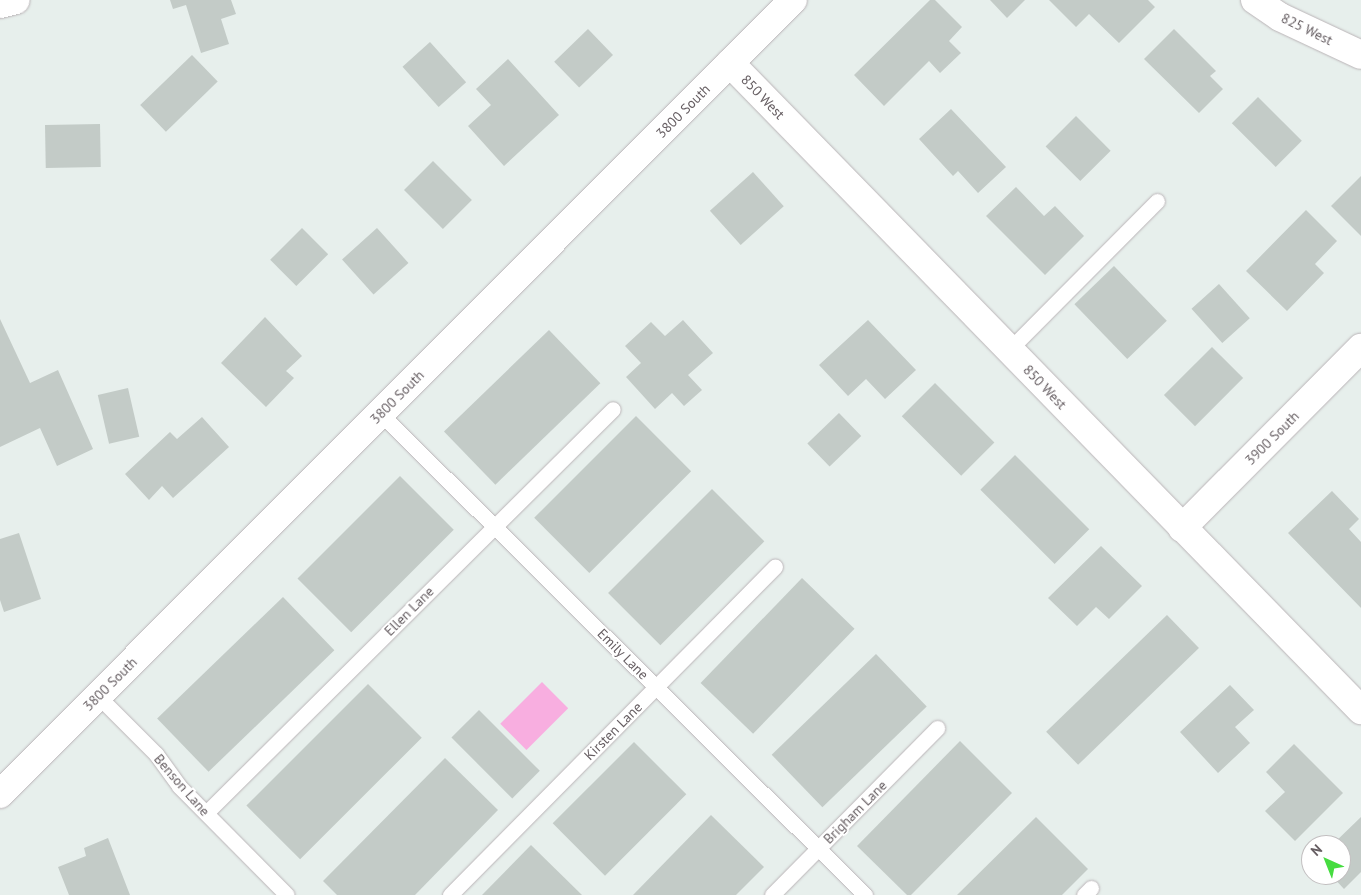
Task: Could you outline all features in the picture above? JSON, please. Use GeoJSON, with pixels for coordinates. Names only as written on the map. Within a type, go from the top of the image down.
{"type":"FeatureCollection","features":[{"type":"Feature","properties":{"kind":"street"},"geometry":{"type":"LineString","coordinates":[[0,4],[16,0]]}},
{"type":"Feature","properties":{"kind":"street","name":"3800 South"},"geometry":{"type":"LineString","coordinates":[[0,794],[793,0]]}},
{"type":"Feature","properties":{"kind":"street","name":"825 West"},"geometry":{"type":"LineString","coordinates":[[1255,0],[1280,17],[1361,56]]}},
{"type":"Feature","properties":{"kind":"street","name":"850 West"},"geometry":{"type":"LineString","coordinates":[[730,63],[1361,710]]}},
{"type":"Feature","properties":{"kind":"street","name":"3900 South"},"geometry":{"type":"LineString","coordinates":[[1182,528],[1361,348]]}},
{"type":"Feature","properties":{"kind":"lane"},"geometry":{"type":"LineString","coordinates":[[1009,350],[1156,201]]}},
{"type":"Feature","properties":{"kind":"lane","name":"Ellen Lane"},"geometry":{"type":"LineString","coordinates":[[206,813],[613,409]]}},
{"type":"Feature","properties":{"kind":"lane","name":"Emily Lane"},"geometry":{"type":"LineString","coordinates":[[380,413],[866,895]]}},
{"type":"Feature","properties":{"kind":"lane","name":"Kirsten Lane"},"geometry":{"type":"LineString","coordinates":[[450,895],[775,567]]}},
{"type":"Feature","properties":{"kind":"lane","name":"Benson Lane"},"geometry":{"type":"LineString","coordinates":[[98,696],[156,754],[179,786],[287,895]]}},
{"type":"Feature","properties":{"kind":"lane","name":"Brigham Lane"},"geometry":{"type":"LineString","coordinates":[[772,895],[937,728]]}},
{"type":"Feature","properties":{"kind":"shaded area"},"geometry":{"type":"Polygon","coordinates":[[[542,682],[568,708],[526,750],[500,724],[542,682]]]}},
{"type":"Feature","properties":{"kind":"building"},"geometry":{"type":"Polygon","coordinates":[[[170,0],[231,0],[236,14],[221,19],[229,44],[201,53],[186,5],[173,9],[170,0]]]}},
{"type":"Feature","properties":{"kind":"building"},"geometry":{"type":"Polygon","coordinates":[[[930,0],[935,0],[962,27],[949,41],[961,53],[940,73],[929,61],[884,106],[854,75],[930,0]]]}},
{"type":"Feature","properties":{"kind":"building"},"geometry":{"type":"Polygon","coordinates":[[[990,0],[1025,0],[1007,18],[990,0]]]}},
{"type":"Feature","properties":{"kind":"building"},"geometry":{"type":"Polygon","coordinates":[[[1049,0],[1148,0],[1155,7],[1119,43],[1089,14],[1076,27],[1049,0]]]}},
{"type":"Feature","properties":{"kind":"building"},"geometry":{"type":"Polygon","coordinates":[[[588,29],[613,55],[579,88],[554,62],[588,29]]]}},
{"type":"Feature","properties":{"kind":"building"},"geometry":{"type":"Polygon","coordinates":[[[1174,29],[1216,71],[1210,76],[1223,89],[1199,113],[1144,59],[1174,29]]]}},
{"type":"Feature","properties":{"kind":"building"},"geometry":{"type":"Polygon","coordinates":[[[430,42],[466,82],[439,107],[403,67],[430,42]]]}},
{"type":"Feature","properties":{"kind":"building"},"geometry":{"type":"Polygon","coordinates":[[[192,55],[218,82],[166,132],[140,105],[192,55]]]}},
{"type":"Feature","properties":{"kind":"building"},"geometry":{"type":"Polygon","coordinates":[[[508,59],[559,115],[504,166],[468,126],[491,105],[476,89],[508,59]]]}},
{"type":"Feature","properties":{"kind":"building"},"geometry":{"type":"Polygon","coordinates":[[[1258,97],[1302,141],[1276,167],[1232,123],[1258,97]]]}},
{"type":"Feature","properties":{"kind":"building"},"geometry":{"type":"Polygon","coordinates":[[[951,109],[1006,167],[978,193],[958,171],[953,176],[919,139],[951,109]]]}},
{"type":"Feature","properties":{"kind":"building"},"geometry":{"type":"Polygon","coordinates":[[[1076,116],[1111,151],[1080,181],[1046,146],[1076,116]]]}},
{"type":"Feature","properties":{"kind":"building"},"geometry":{"type":"Polygon","coordinates":[[[100,124],[101,167],[46,168],[45,125],[100,124]]]}},
{"type":"Feature","properties":{"kind":"building"},"geometry":{"type":"Polygon","coordinates":[[[433,161],[472,200],[443,229],[404,190],[433,161]]]}},
{"type":"Feature","properties":{"kind":"building"},"geometry":{"type":"Polygon","coordinates":[[[753,172],[784,206],[741,245],[710,211],[753,172]]]}},
{"type":"Feature","properties":{"kind":"building"},"geometry":{"type":"Polygon","coordinates":[[[1361,176],[1361,236],[1331,206],[1361,176]]]}},
{"type":"Feature","properties":{"kind":"building"},"geometry":{"type":"Polygon","coordinates":[[[1016,187],[1044,216],[1055,206],[1084,236],[1045,275],[986,216],[1016,187]]]}},
{"type":"Feature","properties":{"kind":"building"},"geometry":{"type":"Polygon","coordinates":[[[1306,210],[1337,241],[1315,264],[1324,273],[1287,311],[1246,271],[1306,210]]]}},
{"type":"Feature","properties":{"kind":"building"},"geometry":{"type":"Polygon","coordinates":[[[302,228],[328,254],[296,286],[270,260],[302,228]]]}},
{"type":"Feature","properties":{"kind":"building"},"geometry":{"type":"Polygon","coordinates":[[[377,228],[408,263],[374,294],[342,259],[377,228]]]}},
{"type":"Feature","properties":{"kind":"building"},"geometry":{"type":"Polygon","coordinates":[[[1114,266],[1167,321],[1127,359],[1074,304],[1114,266]]]}},
{"type":"Feature","properties":{"kind":"building"},"geometry":{"type":"Polygon","coordinates":[[[1219,284],[1250,318],[1222,343],[1192,309],[1219,284]]]}},
{"type":"Feature","properties":{"kind":"building"},"geometry":{"type":"Polygon","coordinates":[[[265,317],[302,356],[286,371],[294,378],[266,407],[221,363],[265,317]]]}},
{"type":"Feature","properties":{"kind":"building"},"geometry":{"type":"Polygon","coordinates":[[[0,319],[30,383],[58,370],[93,449],[57,466],[40,428],[0,447],[0,319]]]}},
{"type":"Feature","properties":{"kind":"building"},"geometry":{"type":"Polygon","coordinates":[[[683,320],[713,353],[688,375],[702,390],[684,406],[672,393],[655,409],[626,377],[641,363],[625,346],[651,322],[665,336],[683,320]]]}},
{"type":"Feature","properties":{"kind":"building"},"geometry":{"type":"Polygon","coordinates":[[[868,320],[916,370],[885,399],[866,379],[848,396],[819,365],[868,320]]]}},
{"type":"Feature","properties":{"kind":"building"},"geometry":{"type":"Polygon","coordinates":[[[549,330],[600,383],[495,485],[444,431],[549,330]]]}},
{"type":"Feature","properties":{"kind":"building"},"geometry":{"type":"Polygon","coordinates":[[[1212,347],[1243,378],[1195,426],[1164,395],[1212,347]]]}},
{"type":"Feature","properties":{"kind":"building"},"geometry":{"type":"Polygon","coordinates":[[[935,383],[994,442],[961,476],[902,416],[935,383]]]}},
{"type":"Feature","properties":{"kind":"building"},"geometry":{"type":"Polygon","coordinates":[[[128,388],[139,437],[109,444],[98,395],[128,388]]]}},
{"type":"Feature","properties":{"kind":"building"},"geometry":{"type":"Polygon","coordinates":[[[839,413],[861,436],[830,467],[807,444],[839,413]]]}},
{"type":"Feature","properties":{"kind":"building"},"geometry":{"type":"Polygon","coordinates":[[[636,416],[691,471],[589,573],[534,518],[636,416]]]}},
{"type":"Feature","properties":{"kind":"building"},"geometry":{"type":"Polygon","coordinates":[[[202,417],[229,447],[173,498],[162,486],[149,500],[125,474],[170,432],[177,439],[202,417]]]}},
{"type":"Feature","properties":{"kind":"building"},"geometry":{"type":"Polygon","coordinates":[[[1015,455],[1089,529],[1055,564],[980,490],[1015,455]]]}},
{"type":"Feature","properties":{"kind":"building"},"geometry":{"type":"Polygon","coordinates":[[[400,476],[454,530],[351,632],[297,579],[400,476]]]}},
{"type":"Feature","properties":{"kind":"building"},"geometry":{"type":"Polygon","coordinates":[[[712,489],[764,541],[660,645],[608,593],[712,489]]]}},
{"type":"Feature","properties":{"kind":"building"},"geometry":{"type":"Polygon","coordinates":[[[1332,491],[1359,519],[1349,529],[1361,542],[1361,608],[1288,533],[1332,491]]]}},
{"type":"Feature","properties":{"kind":"building"},"geometry":{"type":"Polygon","coordinates":[[[19,533],[41,599],[4,612],[0,600],[0,539],[19,533]]]}},
{"type":"Feature","properties":{"kind":"building"},"geometry":{"type":"Polygon","coordinates":[[[1101,546],[1142,586],[1109,619],[1096,607],[1077,626],[1048,598],[1101,546]]]}},
{"type":"Feature","properties":{"kind":"building"},"geometry":{"type":"Polygon","coordinates":[[[802,578],[855,629],[753,734],[701,683],[802,578]]]}},
{"type":"Feature","properties":{"kind":"building"},"geometry":{"type":"Polygon","coordinates":[[[283,597],[334,650],[209,772],[157,719],[283,597]]]}},
{"type":"Feature","properties":{"kind":"building"},"geometry":{"type":"Polygon","coordinates":[[[1167,615],[1199,648],[1078,765],[1046,732],[1167,615]]]}},
{"type":"Feature","properties":{"kind":"building"},"geometry":{"type":"Polygon","coordinates":[[[876,654],[927,707],[822,807],[772,755],[876,654]]]}},
{"type":"Feature","properties":{"kind":"building"},"geometry":{"type":"Polygon","coordinates":[[[368,684],[422,738],[300,859],[246,806],[368,684]]]}},
{"type":"Feature","properties":{"kind":"building"},"geometry":{"type":"Polygon","coordinates":[[[1230,685],[1254,710],[1235,727],[1250,743],[1218,773],[1180,732],[1230,685]]]}},
{"type":"Feature","properties":{"kind":"building"},"geometry":{"type":"Polygon","coordinates":[[[479,710],[540,771],[512,798],[451,738],[479,710]]]}},
{"type":"Feature","properties":{"kind":"building"},"geometry":{"type":"Polygon","coordinates":[[[960,741],[1012,793],[911,895],[907,895],[857,846],[960,741]]]}},
{"type":"Feature","properties":{"kind":"building"},"geometry":{"type":"Polygon","coordinates":[[[634,742],[686,794],[605,876],[553,823],[634,742]]]}},
{"type":"Feature","properties":{"kind":"building"},"geometry":{"type":"Polygon","coordinates":[[[1294,744],[1343,793],[1295,841],[1265,811],[1285,792],[1266,772],[1294,744]]]}},
{"type":"Feature","properties":{"kind":"building"},"geometry":{"type":"Polygon","coordinates":[[[445,758],[498,810],[415,895],[337,895],[323,881],[445,758]]]}},
{"type":"Feature","properties":{"kind":"building"},"geometry":{"type":"Polygon","coordinates":[[[711,815],[764,867],[736,895],[633,895],[711,815]]]}},
{"type":"Feature","properties":{"kind":"building"},"geometry":{"type":"Polygon","coordinates":[[[1036,817],[1088,869],[1062,895],[957,895],[1036,817]]]}},
{"type":"Feature","properties":{"kind":"building"},"geometry":{"type":"Polygon","coordinates":[[[1361,817],[1361,872],[1351,882],[1351,835],[1342,835],[1361,817]]]}},
{"type":"Feature","properties":{"kind":"building"},"geometry":{"type":"Polygon","coordinates":[[[108,838],[130,895],[69,895],[58,867],[86,856],[84,848],[108,838]]]}},
{"type":"Feature","properties":{"kind":"building"},"geometry":{"type":"Polygon","coordinates":[[[531,845],[582,895],[482,895],[531,845]]]}}]}
